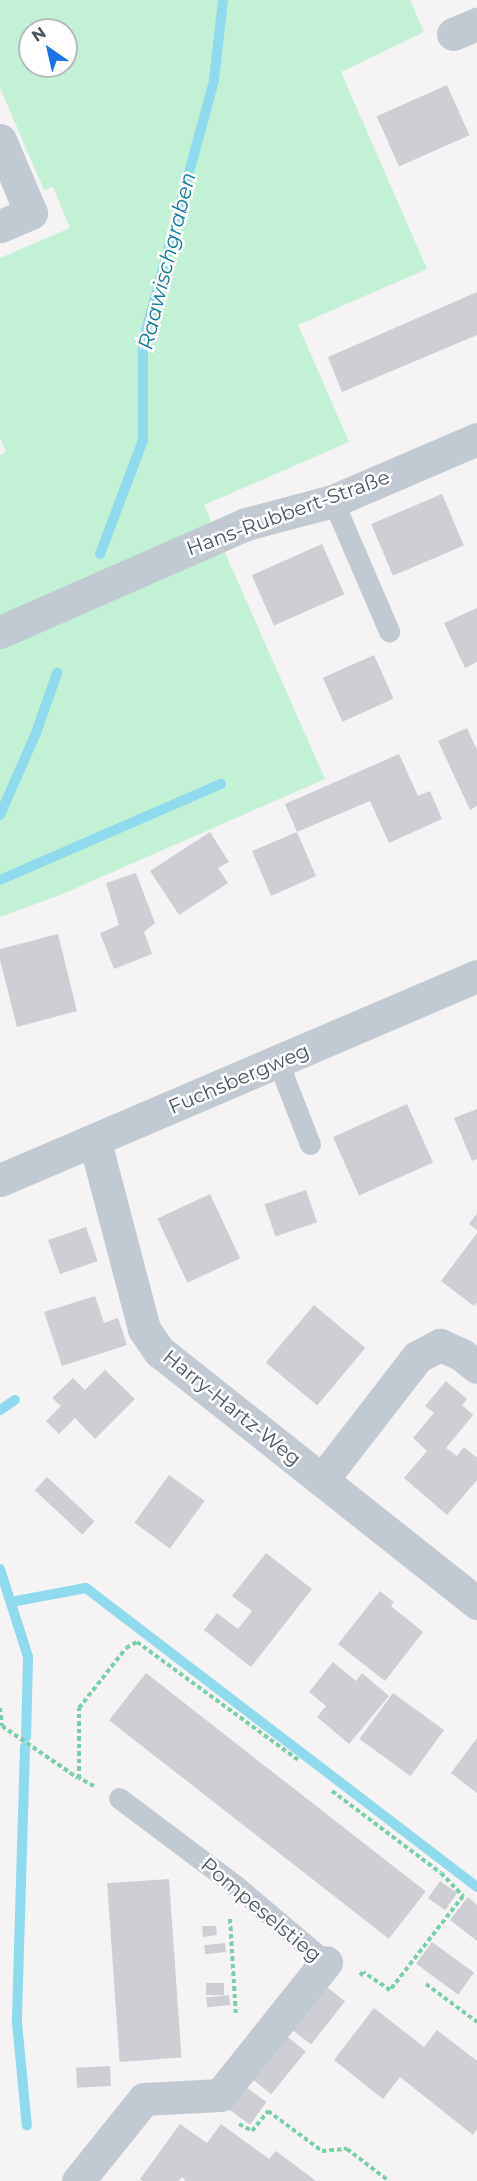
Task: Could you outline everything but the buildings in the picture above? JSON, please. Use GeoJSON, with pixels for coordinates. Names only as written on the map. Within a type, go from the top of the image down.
{"type":"FeatureCollection","features":[{"type":"Feature","properties":{"kind":"street"},"geometry":{"type":"LineString","coordinates":[[0,140],[31,213],[0,226]]}},
{"type":"Feature","properties":{"kind":"street","name":"Hans-Rubbert-Straße"},"geometry":{"type":"LineString","coordinates":[[0,632],[246,524],[333,501],[477,439]]}},
{"type":"Feature","properties":{"kind":"street","name":"Fuchsbergweg"},"geometry":{"type":"LineString","coordinates":[[0,1180],[95,1142],[477,976]]}},
{"type":"Feature","properties":{"kind":"street","name":"Harry-Hartz-Weg"},"geometry":{"type":"LineString","coordinates":[[95,1142],[144,1329],[159,1351],[477,1603]]}},
{"type":"Feature","properties":{"kind":"street"},"geometry":{"type":"LineString","coordinates":[[322,1480],[417,1357],[440,1345],[462,1355],[477,1367]]}},
{"type":"Feature","properties":{"kind":"street","name":"Pompeselstieg"},"geometry":{"type":"LineString","coordinates":[[78,2181],[144,2099],[220,2095],[326,1962]]}},
{"type":"Feature","properties":{"kind":"lane"},"geometry":{"type":"LineString","coordinates":[[333,501],[389,631]]}},
{"type":"Feature","properties":{"kind":"lane"},"geometry":{"type":"LineString","coordinates":[[278,1062],[310,1144]]}},
{"type":"Feature","properties":{"kind":"lane","name":"Pompeselstieg"},"geometry":{"type":"LineString","coordinates":[[119,1798],[235,1885],[326,1962]]}},
{"type":"Feature","properties":{"kind":"path"},"geometry":{"type":"LineString","coordinates":[[79,1778],[79,1708],[126,1648],[137,1642],[298,1760]]}},
{"type":"Feature","properties":{"kind":"path"},"geometry":{"type":"LineString","coordinates":[[0,1708],[2,1726],[79,1778],[119,1798]]}},
{"type":"Feature","properties":{"kind":"path"},"geometry":{"type":"LineString","coordinates":[[326,1962],[357,1979],[363,1972],[390,1990],[463,1896],[441,1873],[332,1791]]}},
{"type":"Feature","properties":{"kind":"path"},"geometry":{"type":"LineString","coordinates":[[235,1885],[228,1892],[238,2039],[244,2064]]}},
{"type":"Feature","properties":{"kind":"path"},"geometry":{"type":"LineString","coordinates":[[426,1984],[477,2022]]}},
{"type":"Feature","properties":{"kind":"path"},"geometry":{"type":"LineString","coordinates":[[201,2096],[214,2113],[226,2116],[252,2131],[268,2111],[322,2151],[347,2149],[389,2181]]}},
{"type":"Feature","properties":{"kind":"green space"},"geometry":{"type":"Polygon","coordinates":[[[0,0],[410,0],[424,32],[341,72],[427,269],[298,325],[349,442],[204,505],[325,779],[60,895],[0,917],[0,455],[6,452],[0,438],[0,258],[70,228],[53,187],[44,190],[0,88],[0,0]]]}},
{"type":"Feature","properties":{"kind":"waterway","name":"Raawischgraben"},"geometry":{"type":"LineString","coordinates":[[100,554],[143,440],[143,342],[214,80],[223,0]]}},
{"type":"Feature","properties":{"kind":"waterway","name":"Raawischgraben"},"geometry":{"type":"LineString","coordinates":[[0,815],[36,733],[57,673]]}},
{"type":"Feature","properties":{"kind":"waterway"},"geometry":{"type":"LineString","coordinates":[[0,880],[221,784]]}},
{"type":"Feature","properties":{"kind":"waterway"},"geometry":{"type":"LineString","coordinates":[[0,1410],[15,1400]]}},
{"type":"Feature","properties":{"kind":"waterway"},"geometry":{"type":"LineString","coordinates":[[0,1569],[28,1657],[26,1737]]}},
{"type":"Feature","properties":{"kind":"waterway"},"geometry":{"type":"LineString","coordinates":[[11,1602],[86,1588],[477,1887]]}},
{"type":"Feature","properties":{"kind":"waterway"},"geometry":{"type":"LineString","coordinates":[[25,1747],[17,2023],[27,2126]]}}]}
